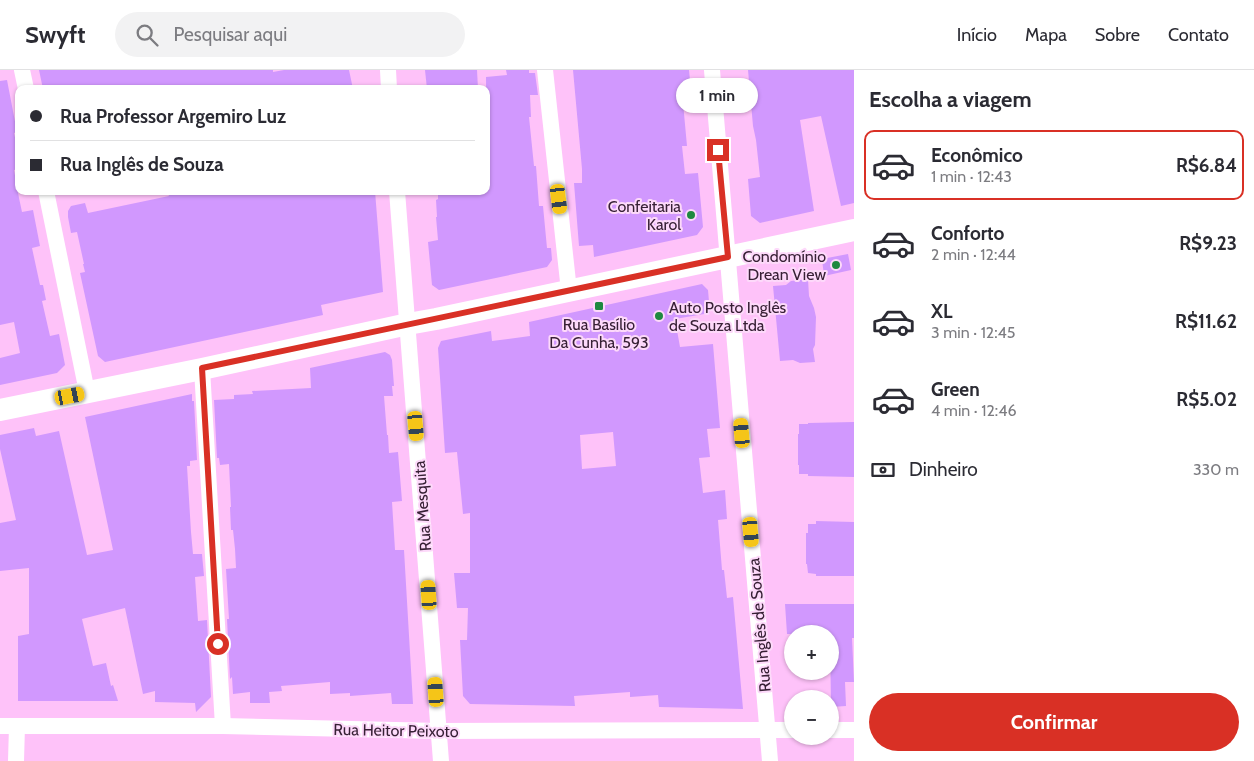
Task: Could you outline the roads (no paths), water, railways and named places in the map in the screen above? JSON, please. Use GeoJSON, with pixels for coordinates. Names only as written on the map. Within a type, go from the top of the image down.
{"type":"FeatureCollection","features":[{"type":"Feature","properties":{"kind":"street"},"geometry":{"type":"LineString","coordinates":[[22,70],[25,85]]}},
{"type":"Feature","properties":{"kind":"street"},"geometry":{"type":"LineString","coordinates":[[388,70],[390,85]]}},
{"type":"Feature","properties":{"kind":"street"},"geometry":{"type":"LineString","coordinates":[[545,70],[569,291]]}},
{"type":"Feature","properties":{"kind":"street","name":"Rua Inglês de Souza"},"geometry":{"type":"LineString","coordinates":[[712,70],[770,761]]}},
{"type":"Feature","properties":{"kind":"street"},"geometry":{"type":"LineString","coordinates":[[50,195],[87,392]]}},
{"type":"Feature","properties":{"kind":"street","name":"Rua Mesquita"},"geometry":{"type":"LineString","coordinates":[[397,195],[442,761]]}},
{"type":"Feature","properties":{"kind":"street"},"geometry":{"type":"LineString","coordinates":[[0,410],[854,230]]}},
{"type":"Feature","properties":{"kind":"street"},"geometry":{"type":"LineString","coordinates":[[202,368],[223,726]]}},
{"type":"Feature","properties":{"kind":"street","name":"Rua Heitor Peixoto"},"geometry":{"type":"LineString","coordinates":[[0,726],[223,726],[440,731],[784,730]]}},
{"type":"Feature","properties":{"kind":"street"},"geometry":{"type":"LineString","coordinates":[[16,761],[17,726]]}},
{"type":"Feature","properties":{"kind":"street"},"geometry":{"type":"LineString","coordinates":[[839,730],[854,730]]}},
{"type":"Feature","properties":{"kind":"place","name":"Confeitaria Karol"},"geometry":{"type":"Point","coordinates":[691,215]}},
{"type":"Feature","properties":{"kind":"place","name":"Condomínio Drean View"},"geometry":{"type":"Point","coordinates":[836,265]}},
{"type":"Feature","properties":{"kind":"place","name":"Rua Basílio Da Cunha, 593"},"geometry":{"type":"Point","coordinates":[599,306]}},
{"type":"Feature","properties":{"kind":"place","name":"Auto Posto Inglês de Souza Ltda"},"geometry":{"type":"Point","coordinates":[659,316]}}]}
